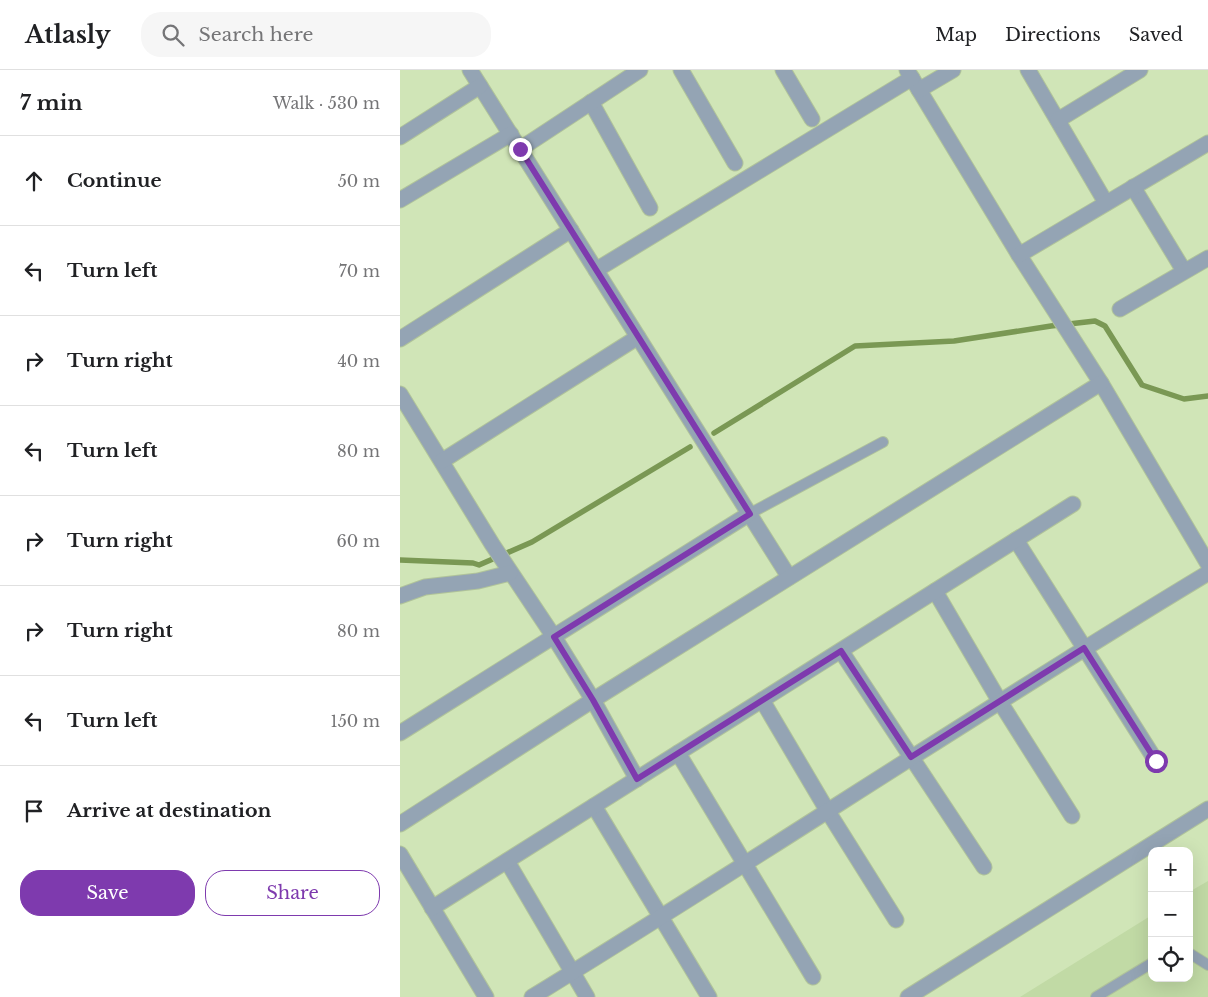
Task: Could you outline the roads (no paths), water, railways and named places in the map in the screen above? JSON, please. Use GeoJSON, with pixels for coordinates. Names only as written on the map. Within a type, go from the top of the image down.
{"type":"FeatureCollection","features":[{"type":"Feature","properties":{"kind":"street"},"geometry":{"type":"LineString","coordinates":[[520,149],[640,70]]}},
{"type":"Feature","properties":{"kind":"street"},"geometry":{"type":"LineString","coordinates":[[681,70],[734,163]]}},
{"type":"Feature","properties":{"kind":"street"},"geometry":{"type":"LineString","coordinates":[[783,70],[812,119]]}},
{"type":"Feature","properties":{"kind":"street"},"geometry":{"type":"LineString","coordinates":[[596,270],[912,79],[953,70]]}},
{"type":"Feature","properties":{"kind":"street"},"geometry":{"type":"LineString","coordinates":[[1028,70],[1106,203]]}},
{"type":"Feature","properties":{"kind":"street"},"geometry":{"type":"LineString","coordinates":[[1058,120],[1140,70]]}},
{"type":"Feature","properties":{"kind":"street"},"geometry":{"type":"LineString","coordinates":[[472,71],[789,577]]}},
{"type":"Feature","properties":{"kind":"street"},"geometry":{"type":"LineString","coordinates":[[912,79],[1044,296],[1101,382],[1208,564]]}},
{"type":"Feature","properties":{"kind":"street"},"geometry":{"type":"LineString","coordinates":[[400,137],[480,86]]}},
{"type":"Feature","properties":{"kind":"street"},"geometry":{"type":"LineString","coordinates":[[591,102],[650,208]]}},
{"type":"Feature","properties":{"kind":"street"},"geometry":{"type":"LineString","coordinates":[[400,200],[511,134]]}},
{"type":"Feature","properties":{"kind":"street"},"geometry":{"type":"LineString","coordinates":[[1019,255],[1208,143]]}},
{"type":"Feature","properties":{"kind":"street"},"geometry":{"type":"LineString","coordinates":[[1133,187],[1184,271]]}},
{"type":"Feature","properties":{"kind":"street"},"geometry":{"type":"LineString","coordinates":[[400,339],[571,230]]}},
{"type":"Feature","properties":{"kind":"street"},"geometry":{"type":"LineString","coordinates":[[1120,309],[1208,258]]}},
{"type":"Feature","properties":{"kind":"street"},"geometry":{"type":"LineString","coordinates":[[442,461],[638,337]]}},
{"type":"Feature","properties":{"kind":"street"},"geometry":{"type":"LineString","coordinates":[[400,824],[593,700],[1101,382]]}},
{"type":"Feature","properties":{"kind":"street"},"geometry":{"type":"LineString","coordinates":[[401,397],[492,544],[554,637],[593,700],[637,779]]}},
{"type":"Feature","properties":{"kind":"street"},"geometry":{"type":"LineString","coordinates":[[432,908],[1073,504]]}},
{"type":"Feature","properties":{"kind":"street"},"geometry":{"type":"LineString","coordinates":[[400,733],[750,514]]}},
{"type":"Feature","properties":{"kind":"street"},"geometry":{"type":"LineString","coordinates":[[1016,540],[1156,761]]}},
{"type":"Feature","properties":{"kind":"street"},"geometry":{"type":"LineString","coordinates":[[400,596],[425,587],[478,581],[508,569]]}},
{"type":"Feature","properties":{"kind":"street"},"geometry":{"type":"LineString","coordinates":[[532,997],[1084,648],[1208,573]]}},
{"type":"Feature","properties":{"kind":"street"},"geometry":{"type":"LineString","coordinates":[[935,591],[1000,702],[1072,816]]}},
{"type":"Feature","properties":{"kind":"street"},"geometry":{"type":"LineString","coordinates":[[841,651],[984,867]]}},
{"type":"Feature","properties":{"kind":"street"},"geometry":{"type":"LineString","coordinates":[[762,700],[827,810],[896,920]]}},
{"type":"Feature","properties":{"kind":"street"},"geometry":{"type":"LineString","coordinates":[[678,753],[813,977]]}},
{"type":"Feature","properties":{"kind":"street"},"geometry":{"type":"LineString","coordinates":[[594,806],[709,997]]}},
{"type":"Feature","properties":{"kind":"street"},"geometry":{"type":"LineString","coordinates":[[908,997],[1208,809]]}},
{"type":"Feature","properties":{"kind":"street"},"geometry":{"type":"LineString","coordinates":[[400,854],[486,997]]}},
{"type":"Feature","properties":{"kind":"street"},"geometry":{"type":"LineString","coordinates":[[507,861],[586,997]]}},
{"type":"Feature","properties":{"kind":"lane"},"geometry":{"type":"LineString","coordinates":[[750,514],[883,442]]}},
{"type":"Feature","properties":{"kind":"lane"},"geometry":{"type":"LineString","coordinates":[[1193,956],[1208,965]]}},
{"type":"Feature","properties":{"kind":"lane"},"geometry":{"type":"LineString","coordinates":[[1096,997],[1148,965]]}},
{"type":"Feature","properties":{"kind":"waterway"},"geometry":{"type":"LineString","coordinates":[[714,433],[855,346],[954,341],[1095,321],[1105,326],[1142,385],[1184,399],[1208,396]]}},
{"type":"Feature","properties":{"kind":"waterway"},"geometry":{"type":"LineString","coordinates":[[400,560],[473,563],[479,565],[532,542],[690,447]]}}]}
